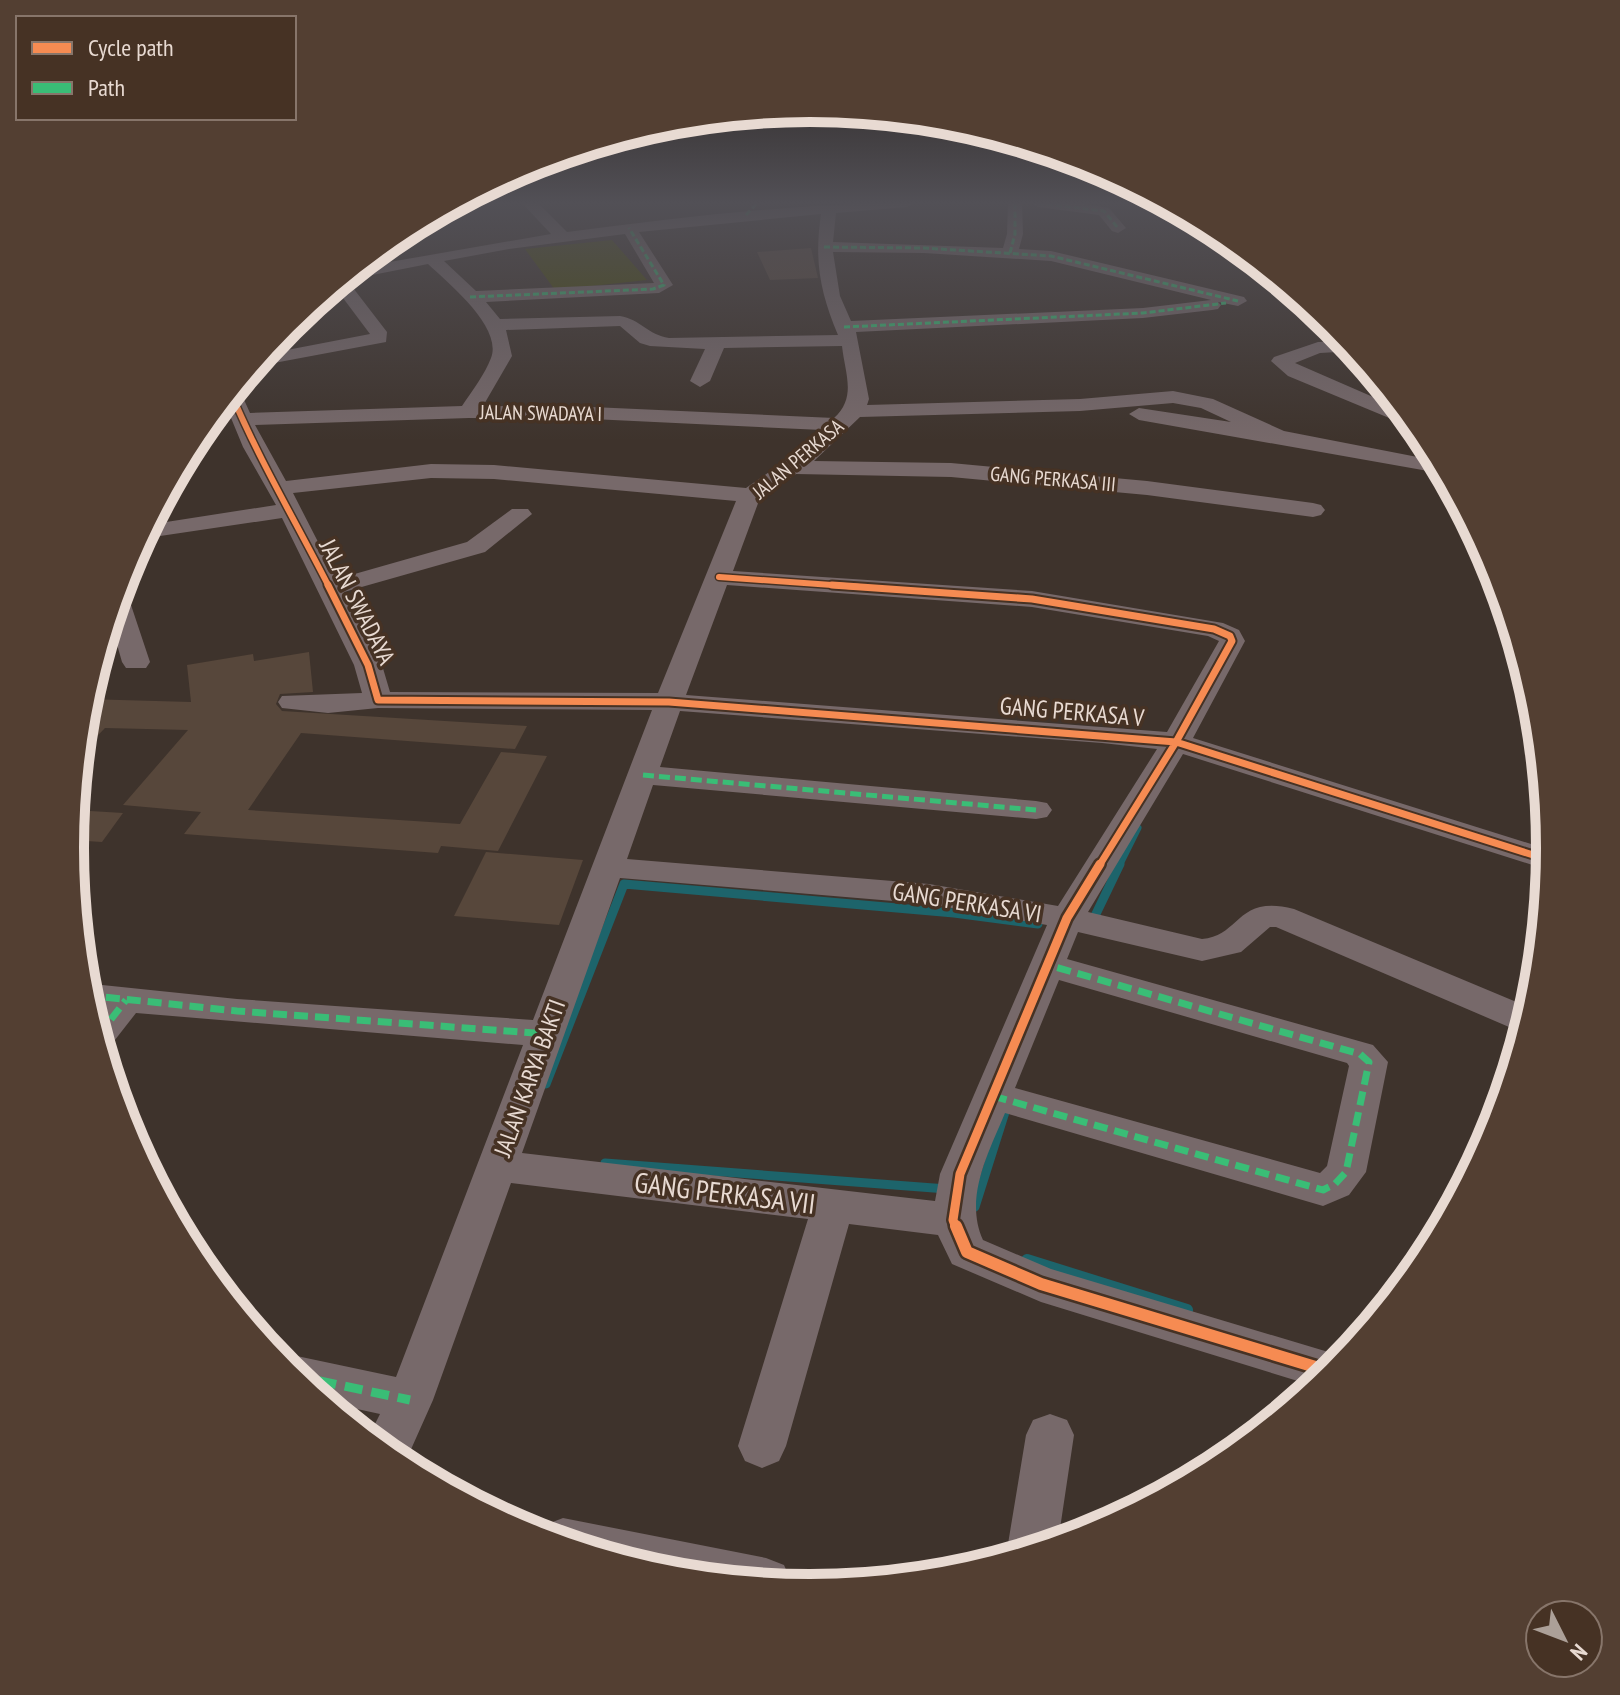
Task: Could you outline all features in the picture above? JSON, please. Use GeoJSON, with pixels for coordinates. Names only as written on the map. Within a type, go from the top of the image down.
{"type":"FeatureCollection","features":[{"type":"Feature","properties":{"kind":"street"},"geometry":{"type":"LineString","coordinates":[[455,282],[496,325],[504,347],[502,356],[469,412]]}},
{"type":"Feature","properties":{"kind":"street"},"geometry":{"type":"LineString","coordinates":[[470,297],[660,288],[664,282]]}},
{"type":"Feature","properties":{"kind":"street","name":"JALAN PERKASA"},"geometry":{"type":"LineString","coordinates":[[669,702],[750,495],[791,467],[847,418],[859,399],[859,384],[847,333],[831,296],[829,282]]}},
{"type":"Feature","properties":{"kind":"street"},"geometry":{"type":"LineString","coordinates":[[707,343],[1143,313],[1238,301],[1159,282]]}},
{"type":"Feature","properties":{"kind":"street"},"geometry":{"type":"LineString","coordinates":[[274,358],[379,335],[346,290]]}},
{"type":"Feature","properties":{"kind":"street"},"geometry":{"type":"LineString","coordinates":[[496,325],[620,321],[630,323],[637,335],[652,342],[717,344],[700,381]]}},
{"type":"Feature","properties":{"kind":"street"},"geometry":{"type":"LineString","coordinates":[[1335,347],[1318,348],[1281,361],[1295,372],[1390,411]]}},
{"type":"Feature","properties":{"kind":"street","name":"JALAN SWADAYA"},"geometry":{"type":"LineString","coordinates":[[236,404],[254,447],[284,499],[368,665],[378,700],[669,702]]}},
{"type":"Feature","properties":{"kind":"street","name":"JALAN SWADAYA I"},"geometry":{"type":"LineString","coordinates":[[242,419],[469,412],[847,418],[1080,405],[1278,436],[1427,465]]}},
{"type":"Feature","properties":{"kind":"street","name":"GANG PERKASA III"},"geometry":{"type":"LineString","coordinates":[[791,467],[951,470],[1147,488],[1313,510]]}},
{"type":"Feature","properties":{"kind":"street"},"geometry":{"type":"LineString","coordinates":[[157,530],[284,499],[431,471],[478,472],[750,495]]}},
{"type":"Feature","properties":{"kind":"street"},"geometry":{"type":"LineString","coordinates":[[328,589],[476,547],[520,514]]}},
{"type":"Feature","properties":{"kind":"street"},"geometry":{"type":"LineString","coordinates":[[719,577],[1032,599],[1226,632],[1232,641],[1176,742],[1067,918],[960,1174],[953,1220],[967,1252],[1041,1284],[1316,1367]]}},
{"type":"Feature","properties":{"kind":"street"},"geometry":{"type":"LineString","coordinates":[[122,618],[136,662]]}},
{"type":"Feature","properties":{"kind":"street"},"geometry":{"type":"LineString","coordinates":[[292,702],[328,705],[378,700]]}},
{"type":"Feature","properties":{"kind":"street","name":"GANG PERKASA V"},"geometry":{"type":"LineString","coordinates":[[669,702],[1055,730],[1176,742],[1536,856]]}},
{"type":"Feature","properties":{"kind":"street","name":"JALAN KARYA BAKTI"},"geometry":{"type":"LineString","coordinates":[[392,1440],[410,1400],[669,702]]}},
{"type":"Feature","properties":{"kind":"street"},"geometry":{"type":"LineString","coordinates":[[643,775],[1036,810]]}},
{"type":"Feature","properties":{"kind":"street","name":"GANG PERKASA VI"},"geometry":{"type":"LineString","coordinates":[[608,867],[929,894],[1067,918],[1202,950],[1220,951],[1231,945],[1257,918],[1269,915],[1282,917],[1516,1016]]}},
{"type":"Feature","properties":{"kind":"street"},"geometry":{"type":"LineString","coordinates":[[993,1096],[1323,1190],[1335,1184],[1346,1172],[1369,1062],[1360,1054],[1048,965]]}},
{"type":"Feature","properties":{"kind":"street"},"geometry":{"type":"LineString","coordinates":[[100,997],[547,1034]]}},
{"type":"Feature","properties":{"kind":"street"},"geometry":{"type":"LineString","coordinates":[[107,1025],[126,1000]]}},
{"type":"Feature","properties":{"kind":"street","name":"GANG PERKASA VII"},"geometry":{"type":"LineString","coordinates":[[497,1166],[953,1220]]}},
{"type":"Feature","properties":{"kind":"street"},"geometry":{"type":"LineString","coordinates":[[762,1446],[833,1206]]}},
{"type":"Feature","properties":{"kind":"street"},"geometry":{"type":"LineString","coordinates":[[318,1380],[410,1400]]}},
{"type":"Feature","properties":{"kind":"street"},"geometry":{"type":"LineString","coordinates":[[1034,1538],[1050,1435]]}},
{"type":"Feature","properties":{"kind":"shaded area"},"geometry":{"type":"Polygon","coordinates":[[[549,282],[628,282],[555,290],[549,282]]]}},
{"type":"Feature","properties":{"kind":"building"},"geometry":{"type":"Polygon","coordinates":[[[309,652],[313,692],[280,694],[276,704],[282,711],[527,726],[515,749],[301,733],[248,810],[460,824],[501,752],[547,756],[498,851],[441,846],[438,853],[184,834],[201,812],[123,805],[188,730],[105,728],[92,742],[100,699],[191,702],[187,665],[253,654],[254,661],[309,652]]]}},
{"type":"Feature","properties":{"kind":"building"},"geometry":{"type":"Polygon","coordinates":[[[86,811],[123,813],[102,842],[84,841],[86,811]]]}},
{"type":"Feature","properties":{"kind":"building"},"geometry":{"type":"Polygon","coordinates":[[[486,852],[583,860],[559,925],[454,916],[486,852]]]}},
{"type":"Feature","properties":{"kind":"waterway"},"geometry":{"type":"LineString","coordinates":[[1120,864],[1138,828]]}},
{"type":"Feature","properties":{"kind":"waterway"},"geometry":{"type":"LineString","coordinates":[[1094,918],[1120,864]]}},
{"type":"Feature","properties":{"kind":"waterway"},"geometry":{"type":"LineString","coordinates":[[546,1084],[624,884],[954,913],[1038,924]]}},
{"type":"Feature","properties":{"kind":"waterway"},"geometry":{"type":"LineString","coordinates":[[975,1207],[1006,1109]]}},
{"type":"Feature","properties":{"kind":"waterway"},"geometry":{"type":"LineString","coordinates":[[605,1163],[947,1189]]}},
{"type":"Feature","properties":{"kind":"waterway"},"geometry":{"type":"LineString","coordinates":[[1027,1260],[1187,1310]]}},
{"type":"Feature","properties":{"kind":"marked path"},"geometry":{"type":"LineString","coordinates":[[470,297],[653,289],[664,285],[662,282]]}},
{"type":"Feature","properties":{"kind":"marked path"},"geometry":{"type":"LineString","coordinates":[[1159,282],[1238,301]]}},
{"type":"Feature","properties":{"kind":"marked path"},"geometry":{"type":"LineString","coordinates":[[844,327],[1143,313],[1226,303]]}},
{"type":"Feature","properties":{"kind":"marked path"},"geometry":{"type":"LineString","coordinates":[[643,775],[1036,810]]}},
{"type":"Feature","properties":{"kind":"marked path"},"geometry":{"type":"LineString","coordinates":[[993,1096],[1323,1190],[1335,1184],[1346,1172],[1369,1062],[1360,1054],[1048,965]]}},
{"type":"Feature","properties":{"kind":"marked path"},"geometry":{"type":"LineString","coordinates":[[100,997],[237,1011],[547,1034]]}},
{"type":"Feature","properties":{"kind":"marked path"},"geometry":{"type":"LineString","coordinates":[[107,1025],[126,1000]]}},
{"type":"Feature","properties":{"kind":"marked path"},"geometry":{"type":"LineString","coordinates":[[318,1380],[410,1400]]}},
{"type":"Feature","properties":{"kind":"cycle path"},"geometry":{"type":"LineString","coordinates":[[236,404],[254,447],[279,488],[368,665],[378,700],[669,702],[1176,742],[1536,856]]}},
{"type":"Feature","properties":{"kind":"cycle path"},"geometry":{"type":"LineString","coordinates":[[719,577],[1032,599],[1214,629],[1230,636],[1232,641],[1176,742],[1067,918],[960,1174],[953,1220],[967,1252],[1041,1284],[1316,1367]]}}]}
